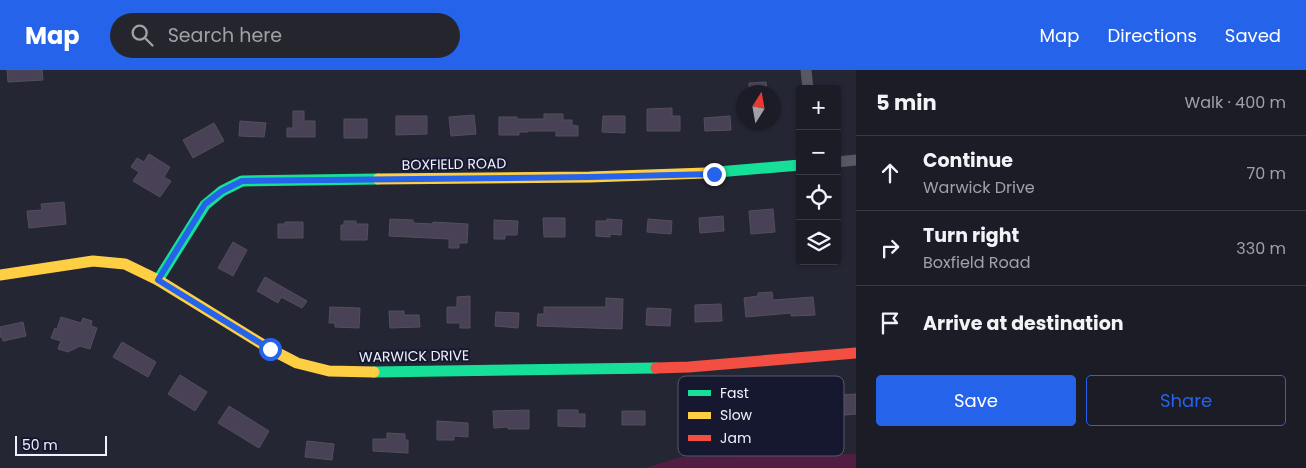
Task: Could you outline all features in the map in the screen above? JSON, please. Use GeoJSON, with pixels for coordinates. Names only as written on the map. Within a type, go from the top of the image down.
{"type":"FeatureCollection","features":[{"type":"Feature","properties":{"kind":"street"},"geometry":{"type":"LineString","coordinates":[[806,70],[808,85]]}},
{"type":"Feature","properties":{"kind":"street"},"geometry":{"type":"LineString","coordinates":[[841,162],[856,160]]}},
{"type":"Feature","properties":{"kind":"street","name":"BOXFIELD ROAD"},"geometry":{"type":"LineString","coordinates":[[158,280],[205,204],[222,191],[242,181],[714,174],[796,165]]}},
{"type":"Feature","properties":{"kind":"street","name":"WARWICK DRIVE"},"geometry":{"type":"LineString","coordinates":[[0,275],[93,261],[125,264],[158,280],[270,349],[297,363],[329,371],[383,372],[688,367],[856,353]]}},
{"type":"Feature","properties":{"kind":"shaded area"},"geometry":{"type":"Polygon","coordinates":[[[844,454],[856,454],[856,468],[646,468],[680,457],[844,456],[844,454]]]}},
{"type":"Feature","properties":{"kind":"building"},"geometry":{"type":"Polygon","coordinates":[[[7,70],[42,70],[43,80],[8,82],[7,70]]]}},
{"type":"Feature","properties":{"kind":"building"},"geometry":{"type":"Polygon","coordinates":[[[766,82],[766,85],[749,85],[749,83],[766,82]]]}},
{"type":"Feature","properties":{"kind":"building"},"geometry":{"type":"Polygon","coordinates":[[[672,108],[672,116],[680,116],[680,131],[647,131],[647,109],[672,108]]]}},
{"type":"Feature","properties":{"kind":"building"},"geometry":{"type":"Polygon","coordinates":[[[293,111],[304,111],[304,121],[315,121],[315,137],[287,137],[287,128],[293,128],[293,111]]]}},
{"type":"Feature","properties":{"kind":"building"},"geometry":{"type":"Polygon","coordinates":[[[544,114],[563,114],[563,120],[572,120],[572,125],[578,126],[578,136],[556,136],[556,131],[528,131],[519,132],[519,135],[499,135],[499,117],[544,119],[544,114]]]}},
{"type":"Feature","properties":{"kind":"building"},"geometry":{"type":"Polygon","coordinates":[[[474,115],[476,134],[451,136],[449,117],[474,115]]]}},
{"type":"Feature","properties":{"kind":"building"},"geometry":{"type":"Polygon","coordinates":[[[396,116],[427,116],[427,134],[396,135],[396,116]]]}},
{"type":"Feature","properties":{"kind":"building"},"geometry":{"type":"Polygon","coordinates":[[[603,116],[625,116],[625,133],[602,132],[603,116]]]}},
{"type":"Feature","properties":{"kind":"building"},"geometry":{"type":"Polygon","coordinates":[[[730,116],[731,130],[705,131],[704,118],[730,116]]]}},
{"type":"Feature","properties":{"kind":"building"},"geometry":{"type":"Polygon","coordinates":[[[344,119],[367,119],[367,138],[344,138],[344,119]]]}},
{"type":"Feature","properties":{"kind":"building"},"geometry":{"type":"Polygon","coordinates":[[[240,121],[266,123],[264,137],[239,136],[240,121]]]}},
{"type":"Feature","properties":{"kind":"building"},"geometry":{"type":"Polygon","coordinates":[[[214,123],[224,141],[193,158],[183,140],[214,123]]]}},
{"type":"Feature","properties":{"kind":"building"},"geometry":{"type":"Polygon","coordinates":[[[149,154],[170,167],[164,177],[171,181],[160,197],[133,181],[139,172],[131,167],[137,158],[144,162],[149,154]]]}},
{"type":"Feature","properties":{"kind":"building"},"geometry":{"type":"Polygon","coordinates":[[[64,202],[66,224],[29,228],[27,211],[42,210],[41,204],[64,202]]]}},
{"type":"Feature","properties":{"kind":"building"},"geometry":{"type":"Polygon","coordinates":[[[773,209],[775,232],[751,234],[749,211],[773,209]]]}},
{"type":"Feature","properties":{"kind":"building"},"geometry":{"type":"Polygon","coordinates":[[[723,216],[724,231],[700,233],[699,218],[723,216]]]}},
{"type":"Feature","properties":{"kind":"building"},"geometry":{"type":"Polygon","coordinates":[[[543,218],[565,218],[565,237],[544,237],[543,218]]]}},
{"type":"Feature","properties":{"kind":"building"},"geometry":{"type":"Polygon","coordinates":[[[390,219],[413,220],[413,223],[468,224],[467,243],[459,243],[459,248],[449,248],[449,239],[389,236],[390,219]]]}},
{"type":"Feature","properties":{"kind":"building"},"geometry":{"type":"Polygon","coordinates":[[[607,219],[622,220],[621,235],[610,234],[610,237],[596,236],[596,221],[607,221],[607,219]]]}},
{"type":"Feature","properties":{"kind":"building"},"geometry":{"type":"Polygon","coordinates":[[[648,219],[672,221],[671,234],[647,232],[648,219]]]}},
{"type":"Feature","properties":{"kind":"building"},"geometry":{"type":"Polygon","coordinates":[[[494,220],[518,221],[517,235],[505,235],[505,239],[494,239],[494,220]]]}},
{"type":"Feature","properties":{"kind":"building"},"geometry":{"type":"Polygon","coordinates":[[[344,221],[368,224],[367,240],[341,240],[341,225],[344,225],[344,221]]]}},
{"type":"Feature","properties":{"kind":"building"},"geometry":{"type":"Polygon","coordinates":[[[285,222],[303,222],[303,238],[278,238],[278,224],[285,224],[285,222]]]}},
{"type":"Feature","properties":{"kind":"building"},"geometry":{"type":"Polygon","coordinates":[[[233,242],[247,250],[233,276],[218,268],[233,242]]]}},
{"type":"Feature","properties":{"kind":"building"},"geometry":{"type":"Polygon","coordinates":[[[265,277],[307,301],[302,308],[281,297],[278,303],[257,291],[265,277]]]}},
{"type":"Feature","properties":{"kind":"building"},"geometry":{"type":"Polygon","coordinates":[[[772,292],[773,300],[813,297],[815,315],[791,316],[791,313],[746,317],[744,298],[758,296],[758,293],[772,292]]]}},
{"type":"Feature","properties":{"kind":"building"},"geometry":{"type":"Polygon","coordinates":[[[470,296],[470,328],[460,328],[460,323],[447,323],[447,307],[457,307],[457,297],[470,296]]]}},
{"type":"Feature","properties":{"kind":"building"},"geometry":{"type":"Polygon","coordinates":[[[606,298],[623,299],[622,329],[537,326],[538,314],[544,314],[544,307],[606,307],[606,298]]]}},
{"type":"Feature","properties":{"kind":"building"},"geometry":{"type":"Polygon","coordinates":[[[721,304],[722,321],[695,322],[695,305],[721,304]]]}},
{"type":"Feature","properties":{"kind":"building"},"geometry":{"type":"Polygon","coordinates":[[[330,307],[360,308],[359,328],[335,327],[335,323],[329,323],[330,307]]]}},
{"type":"Feature","properties":{"kind":"building"},"geometry":{"type":"Polygon","coordinates":[[[647,308],[671,309],[670,326],[646,325],[647,308]]]}},
{"type":"Feature","properties":{"kind":"building"},"geometry":{"type":"Polygon","coordinates":[[[389,311],[404,311],[404,315],[419,315],[420,327],[390,328],[389,311]]]}},
{"type":"Feature","properties":{"kind":"building"},"geometry":{"type":"Polygon","coordinates":[[[496,312],[519,313],[518,328],[495,326],[496,312]]]}},
{"type":"Feature","properties":{"kind":"building"},"geometry":{"type":"Polygon","coordinates":[[[61,317],[81,323],[83,318],[92,321],[91,326],[97,328],[90,349],[80,346],[68,352],[58,349],[61,341],[51,338],[55,328],[57,329],[61,317]]]}},
{"type":"Feature","properties":{"kind":"building"},"geometry":{"type":"Polygon","coordinates":[[[23,322],[26,336],[3,341],[2,337],[0,337],[0,327],[23,322]]]}},
{"type":"Feature","properties":{"kind":"building"},"geometry":{"type":"Polygon","coordinates":[[[122,342],[156,362],[148,377],[113,357],[122,342]]]}},
{"type":"Feature","properties":{"kind":"building"},"geometry":{"type":"Polygon","coordinates":[[[180,375],[207,392],[195,411],[168,394],[180,375]]]}},
{"type":"Feature","properties":{"kind":"building"},"geometry":{"type":"Polygon","coordinates":[[[856,394],[856,414],[844,415],[844,395],[856,394]]]}},
{"type":"Feature","properties":{"kind":"building"},"geometry":{"type":"Polygon","coordinates":[[[229,406],[269,431],[259,448],[218,423],[229,406]]]}},
{"type":"Feature","properties":{"kind":"building"},"geometry":{"type":"Polygon","coordinates":[[[529,410],[529,429],[494,428],[493,411],[529,410]]]}},
{"type":"Feature","properties":{"kind":"building"},"geometry":{"type":"Polygon","coordinates":[[[558,410],[578,410],[578,414],[585,414],[585,427],[558,426],[558,410]]]}},
{"type":"Feature","properties":{"kind":"building"},"geometry":{"type":"Polygon","coordinates":[[[622,411],[645,411],[645,425],[622,425],[622,411]]]}},
{"type":"Feature","properties":{"kind":"building"},"geometry":{"type":"Polygon","coordinates":[[[437,421],[468,423],[468,437],[454,436],[454,440],[437,440],[437,421]]]}},
{"type":"Feature","properties":{"kind":"building"},"geometry":{"type":"Polygon","coordinates":[[[387,433],[405,434],[405,440],[408,440],[408,453],[373,451],[373,439],[387,439],[387,433]]]}},
{"type":"Feature","properties":{"kind":"building"},"geometry":{"type":"Polygon","coordinates":[[[307,441],[334,444],[332,460],[305,457],[307,441]]]}},
{"type":"Feature","properties":{"kind":"traffic: fast"},"geometry":{"type":"LineString","coordinates":[[706,173],[796,165]]}},
{"type":"Feature","properties":{"kind":"traffic: fast"},"geometry":{"type":"LineString","coordinates":[[158,280],[205,205],[222,191],[242,181],[378,179]]}},
{"type":"Feature","properties":{"kind":"traffic: fast"},"geometry":{"type":"LineString","coordinates":[[374,372],[656,368]]}},
{"type":"Feature","properties":{"kind":"traffic: slow"},"geometry":{"type":"LineString","coordinates":[[378,179],[590,177],[706,173]]}},
{"type":"Feature","properties":{"kind":"traffic: slow"},"geometry":{"type":"LineString","coordinates":[[0,275],[93,261],[125,264],[158,280],[270,349],[297,363],[329,371],[374,372]]}},
{"type":"Feature","properties":{"kind":"traffic: jam"},"geometry":{"type":"LineString","coordinates":[[656,368],[856,353]]}},
{"type":"Feature","properties":{"kind":"route"},"geometry":{"type":"LineString","coordinates":[[270,349],[158,280],[205,204],[222,191],[242,181],[714,174]]}}]}
